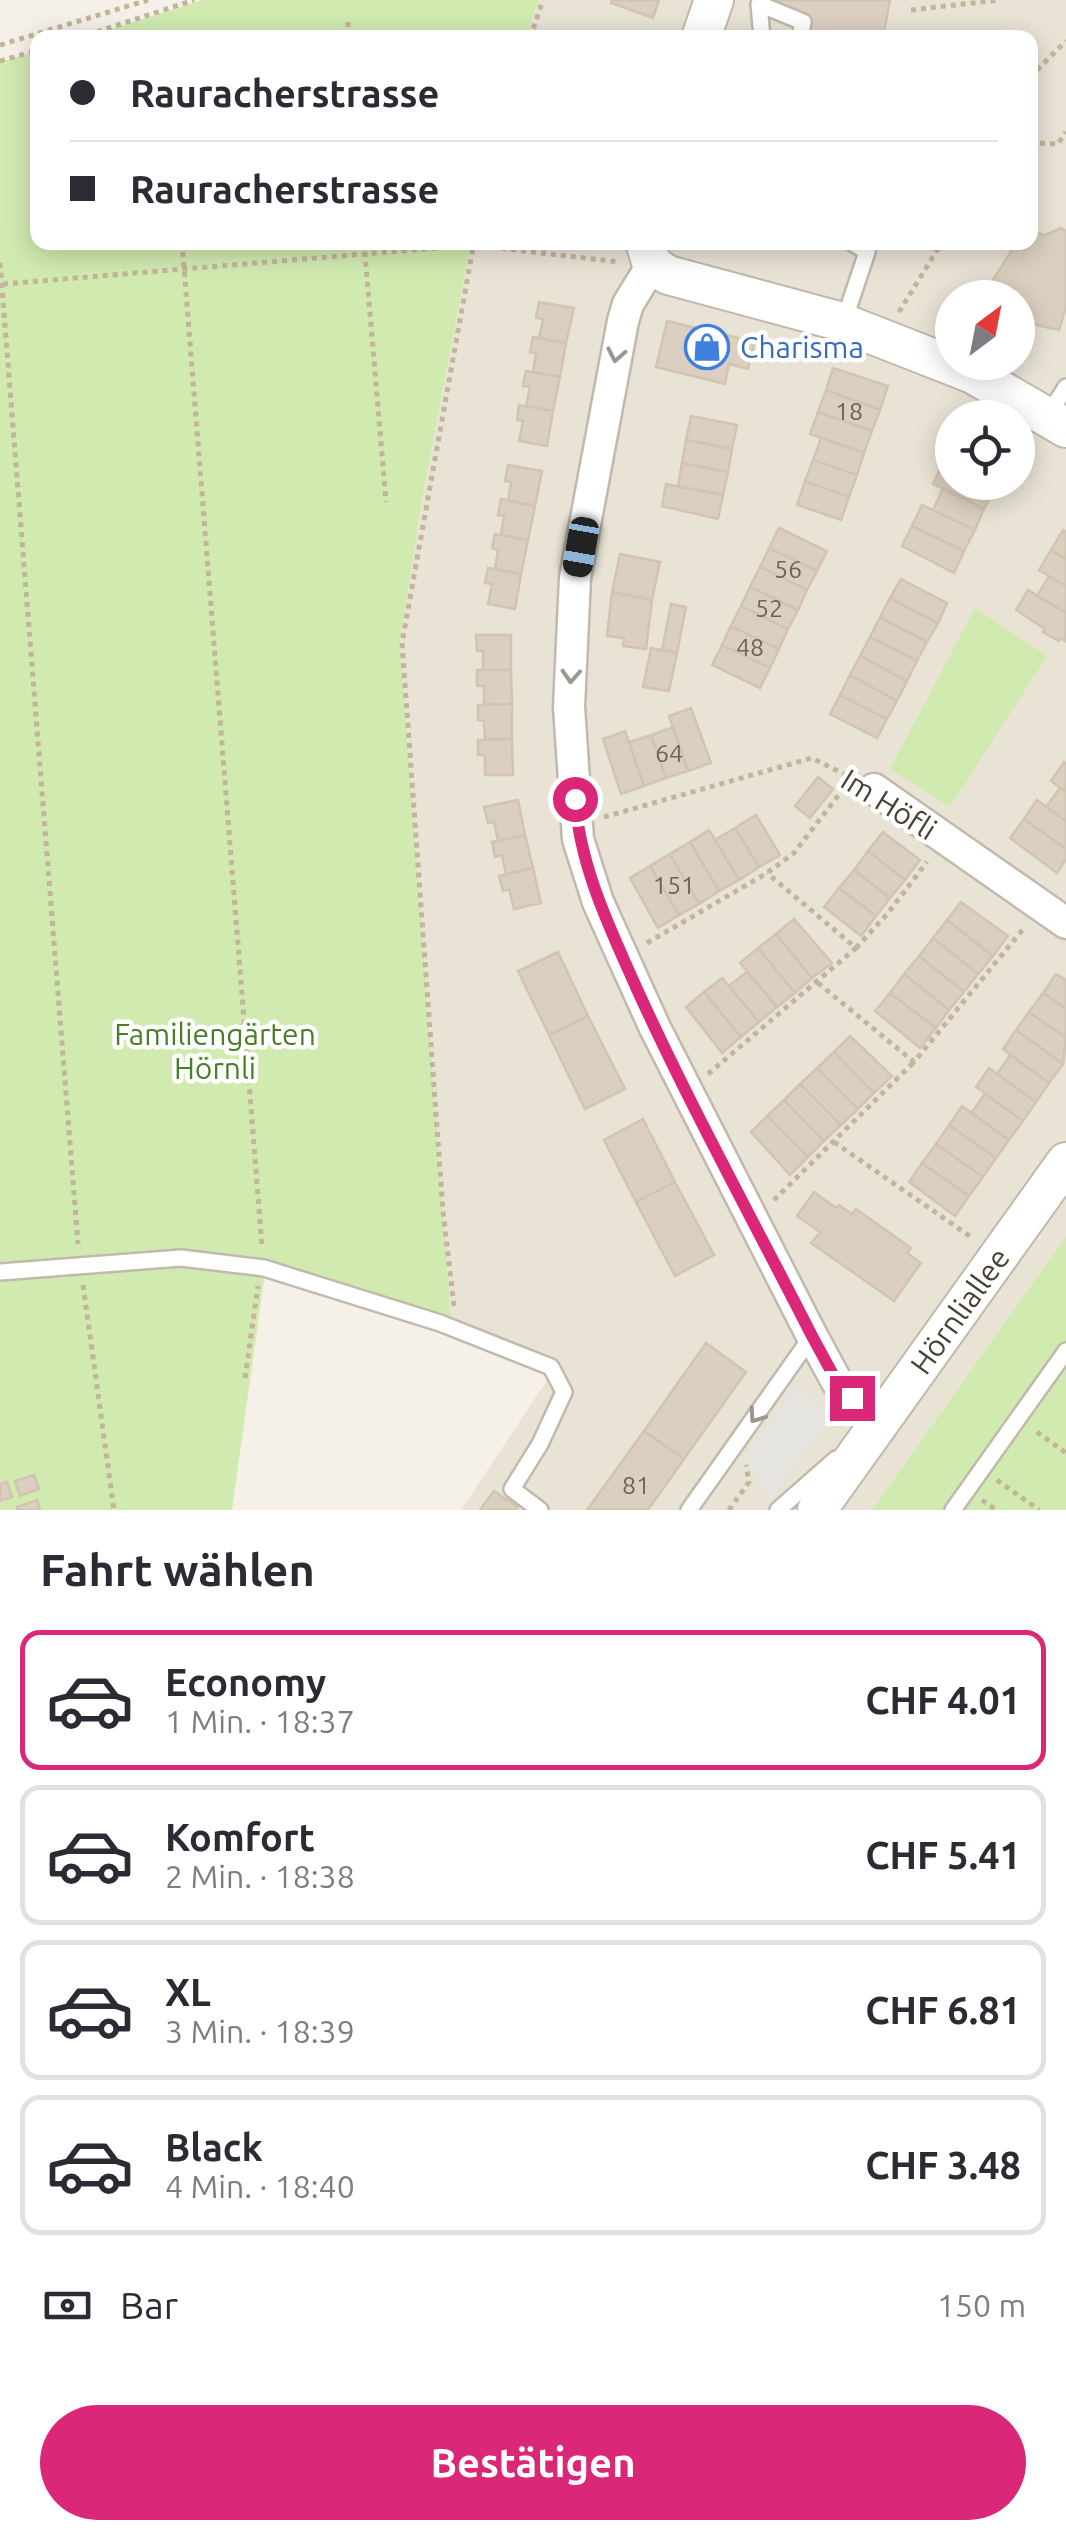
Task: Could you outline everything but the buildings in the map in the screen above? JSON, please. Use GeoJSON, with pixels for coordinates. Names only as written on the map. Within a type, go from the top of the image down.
{"type":"FeatureCollection","features":[{"type":"Feature","properties":{"kind":"street"},"geometry":{"type":"LineString","coordinates":[[704,30],[714,0]]}},
{"type":"Feature","properties":{"kind":"street"},"geometry":{"type":"LineString","coordinates":[[880,1421],[837,1382],[812,1336],[687,1092],[598,902],[577,825],[570,708],[576,578],[623,320],[648,254],[675,278],[843,324],[1060,411]]}},
{"type":"Feature","properties":{"kind":"street","name":"Im Höfli"},"geometry":{"type":"LineString","coordinates":[[863,784],[1054,914]]}},
{"type":"Feature","properties":{"kind":"street","name":"Hörnliallee"},"geometry":{"type":"LineString","coordinates":[[817,1510],[1066,1162]]}},
{"type":"Feature","properties":{"kind":"lane"},"geometry":{"type":"LineString","coordinates":[[761,30],[759,4],[804,22],[802,30]]}},
{"type":"Feature","properties":{"kind":"lane"},"geometry":{"type":"LineString","coordinates":[[843,324],[867,252],[864,250]]}},
{"type":"Feature","properties":{"kind":"lane"},"geometry":{"type":"LineString","coordinates":[[0,1272],[181,1258],[264,1268],[457,1330],[551,1367],[564,1392],[540,1444],[512,1490],[540,1510]]}},
{"type":"Feature","properties":{"kind":"lane"},"geometry":{"type":"LineString","coordinates":[[689,1510],[812,1336]]}},
{"type":"Feature","properties":{"kind":"lane"},"geometry":{"type":"LineString","coordinates":[[953,1510],[1066,1351]]}},
{"type":"Feature","properties":{"kind":"lane"},"geometry":{"type":"LineString","coordinates":[[778,1510],[880,1421]]}},
{"type":"Feature","properties":{"kind":"path"},"geometry":{"type":"LineString","coordinates":[[49,30],[148,0]]}},
{"type":"Feature","properties":{"kind":"path"},"geometry":{"type":"LineString","coordinates":[[102,30],[194,0]]}},
{"type":"Feature","properties":{"kind":"path"},"geometry":{"type":"LineString","coordinates":[[533,30],[543,0]]}},
{"type":"Feature","properties":{"kind":"path"},"geometry":{"type":"LineString","coordinates":[[911,10],[999,0]]}},
{"type":"Feature","properties":{"kind":"path"},"geometry":{"type":"LineString","coordinates":[[348,22],[348,30]]}},
{"type":"Feature","properties":{"kind":"path"},"geometry":{"type":"LineString","coordinates":[[0,45],[30,36]]}},
{"type":"Feature","properties":{"kind":"path"},"geometry":{"type":"LineString","coordinates":[[1038,68],[1066,41]]}},
{"type":"Feature","properties":{"kind":"path"},"geometry":{"type":"LineString","coordinates":[[0,62],[30,53]]}},
{"type":"Feature","properties":{"kind":"path"},"geometry":{"type":"LineString","coordinates":[[1038,143],[1058,144],[1066,132]]}},
{"type":"Feature","properties":{"kind":"path"},"geometry":{"type":"LineString","coordinates":[[183,250],[264,1268],[245,1378]]}},
{"type":"Feature","properties":{"kind":"path"},"geometry":{"type":"LineString","coordinates":[[365,250],[386,502]]}},
{"type":"Feature","properties":{"kind":"path"},"geometry":{"type":"LineString","coordinates":[[1,285],[409,250]]}},
{"type":"Feature","properties":{"kind":"path"},"geometry":{"type":"LineString","coordinates":[[457,1330],[443,1210],[402,644],[473,250]]}},
{"type":"Feature","properties":{"kind":"path"},"geometry":{"type":"LineString","coordinates":[[578,250],[648,254]]}},
{"type":"Feature","properties":{"kind":"path"},"geometry":{"type":"LineString","coordinates":[[882,339],[937,250]]}},
{"type":"Feature","properties":{"kind":"path"},"geometry":{"type":"LineString","coordinates":[[0,262],[80,1266],[114,1510]]}},
{"type":"Feature","properties":{"kind":"path","name":"Im Höfli"},"geometry":{"type":"LineString","coordinates":[[577,825],[716,782],[812,758],[863,784]]}},
{"type":"Feature","properties":{"kind":"path"},"geometry":{"type":"LineString","coordinates":[[623,957],[768,873],[794,853],[863,784]]}},
{"type":"Feature","properties":{"kind":"path"},"geometry":{"type":"LineString","coordinates":[[687,1092],[856,948],[888,913],[944,838]]}},
{"type":"Feature","properties":{"kind":"path"},"geometry":{"type":"LineString","coordinates":[[768,873],[856,948]]}},
{"type":"Feature","properties":{"kind":"path"},"geometry":{"type":"LineString","coordinates":[[753,1221],[914,1062],[1054,914]]}},
{"type":"Feature","properties":{"kind":"path"},"geometry":{"type":"LineString","coordinates":[[818,983],[914,1062]]}},
{"type":"Feature","properties":{"kind":"path"},"geometry":{"type":"LineString","coordinates":[[834,1142],[998,1256]]}},
{"type":"Feature","properties":{"kind":"path"},"geometry":{"type":"LineString","coordinates":[[1018,1419],[1066,1453]]}},
{"type":"Feature","properties":{"kind":"path"},"geometry":{"type":"LineString","coordinates":[[982,1470],[1040,1510]]}},
{"type":"Feature","properties":{"kind":"shaded area"},"geometry":{"type":"Polygon","coordinates":[[[539,0],[1066,0],[1066,1236],[872,1510],[461,1510],[557,1365],[451,1317],[400,641],[424,489],[470,250],[1038,250],[1038,30],[528,30],[539,0]]]}},
{"type":"Feature","properties":{"kind":"shaded area"},"geometry":{"type":"Polygon","coordinates":[[[803,1386],[827,1421],[770,1501],[744,1458],[793,1390],[803,1386]]]}},
{"type":"Feature","properties":{"kind":"green space"},"geometry":{"type":"Polygon","coordinates":[[[203,0],[539,0],[528,30],[108,30],[203,0]]]}},
{"type":"Feature","properties":{"kind":"green space","name":"Familiengärten Hörnli"},"geometry":{"type":"Polygon","coordinates":[[[30,53],[30,250],[470,250],[424,489],[400,641],[451,1317],[266,1265],[232,1510],[0,1510],[0,62],[30,53]]]}},
{"type":"Feature","properties":{"kind":"green space"},"geometry":{"type":"Polygon","coordinates":[[[975,608],[1047,656],[950,807],[890,769],[975,608]]]}},
{"type":"Feature","properties":{"kind":"green space"},"geometry":{"type":"Polygon","coordinates":[[[1066,1236],[1066,1510],[872,1510],[1066,1236]]]}},
{"type":"Feature","properties":{"kind":"place","name":"Charisma"},"geometry":{"type":"Point","coordinates":[707,347]}},
{"type":"Feature","properties":{"kind":"route"},"geometry":{"type":"LineString","coordinates":[[575,799],[578,839],[598,902],[654,1028],[812,1336],[837,1382],[852,1398]]}}]}
